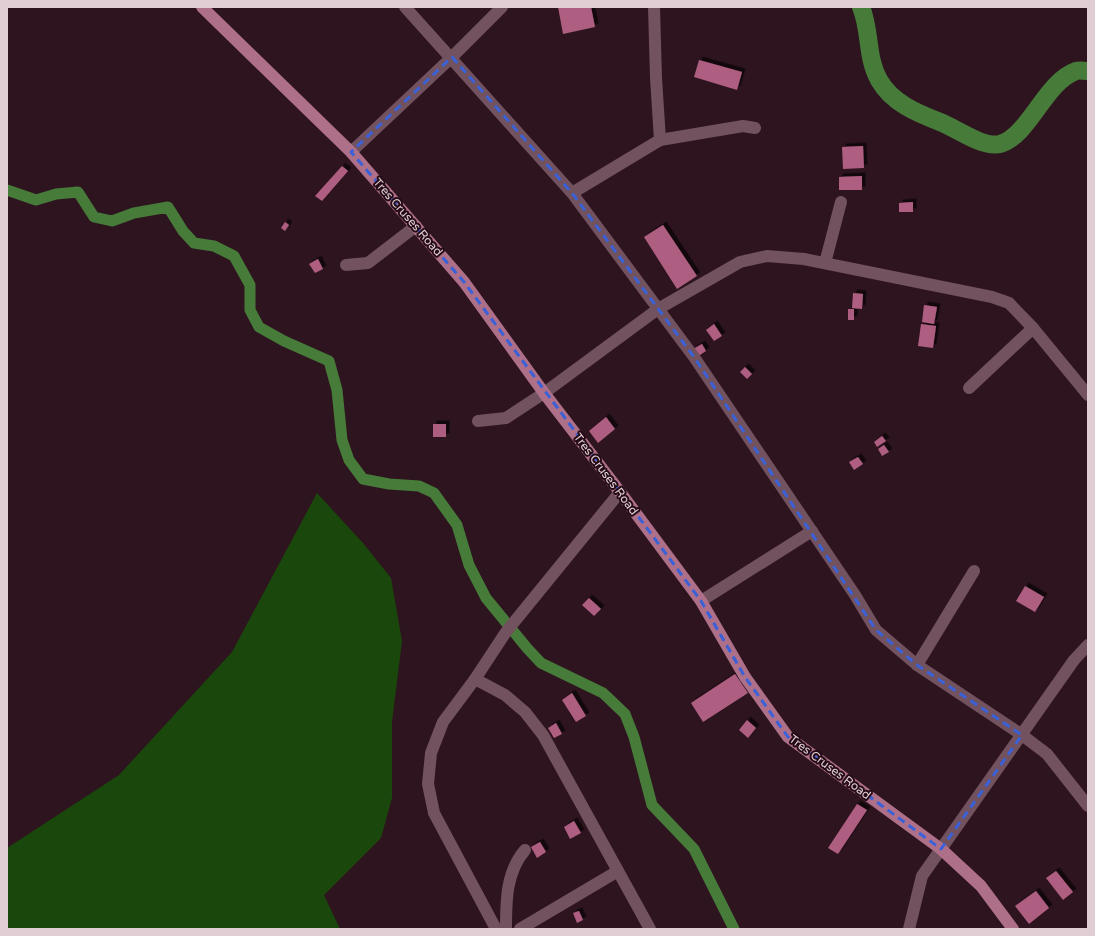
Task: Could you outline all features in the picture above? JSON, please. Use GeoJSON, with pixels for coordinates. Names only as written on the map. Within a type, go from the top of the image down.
{"type":"FeatureCollection","features":[{"type":"Feature","properties":{"kind":"main road","name":"Tres Cruses Road"},"geometry":{"type":"LineString","coordinates":[[202,7],[351,152],[464,282],[544,393],[701,601],[744,677],[788,737],[941,850],[981,886],[1013,929]]}},
{"type":"Feature","properties":{"kind":"street"},"geometry":{"type":"LineString","coordinates":[[405,7],[452,57],[572,193],[694,357],[855,595],[876,630],[917,665],[1022,735],[1047,754],[1088,806]]}},
{"type":"Feature","properties":{"kind":"street"},"geometry":{"type":"LineString","coordinates":[[351,152],[452,57],[502,7]]}},
{"type":"Feature","properties":{"kind":"street"},"geometry":{"type":"LineString","coordinates":[[654,7],[656,78],[660,140]]}},
{"type":"Feature","properties":{"kind":"street"},"geometry":{"type":"LineString","coordinates":[[572,193],[660,140],[743,126],[755,128]]}},
{"type":"Feature","properties":{"kind":"street"},"geometry":{"type":"LineString","coordinates":[[825,263],[841,202]]}},
{"type":"Feature","properties":{"kind":"street"},"geometry":{"type":"LineString","coordinates":[[346,265],[368,263],[416,226]]}},
{"type":"Feature","properties":{"kind":"street"},"geometry":{"type":"LineString","coordinates":[[478,421],[506,418],[544,393],[658,309],[740,262],[767,256],[825,263],[992,297],[1009,303],[1034,328],[1088,395]]}},
{"type":"Feature","properties":{"kind":"street"},"geometry":{"type":"LineString","coordinates":[[969,388],[1034,328]]}},
{"type":"Feature","properties":{"kind":"street"},"geometry":{"type":"LineString","coordinates":[[496,929],[434,813],[428,784],[431,753],[443,722],[475,679],[506,632],[620,492]]}},
{"type":"Feature","properties":{"kind":"street"},"geometry":{"type":"LineString","coordinates":[[701,601],[812,531]]}},
{"type":"Feature","properties":{"kind":"street"},"geometry":{"type":"LineString","coordinates":[[917,665],[974,571]]}},
{"type":"Feature","properties":{"kind":"street"},"geometry":{"type":"LineString","coordinates":[[909,929],[922,876],[1074,660],[1088,645]]}},
{"type":"Feature","properties":{"kind":"street"},"geometry":{"type":"LineString","coordinates":[[475,679],[505,695],[524,712],[543,735],[650,929]]}},
{"type":"Feature","properties":{"kind":"street"},"geometry":{"type":"LineString","coordinates":[[506,929],[508,888],[515,865],[525,850]]}},
{"type":"Feature","properties":{"kind":"street"},"geometry":{"type":"LineString","coordinates":[[520,929],[618,871]]}},
{"type":"Feature","properties":{"kind":"highlighted area"},"geometry":{"type":"Polygon","coordinates":[[[452,57],[572,193],[694,357],[876,630],[917,665],[1022,735],[941,849],[788,737],[745,677],[701,601],[464,282],[351,152],[452,57]]]}},
{"type":"Feature","properties":{"kind":"green space"},"geometry":{"type":"Polygon","coordinates":[[[317,493],[363,543],[391,578],[402,641],[392,722],[392,798],[381,838],[324,895],[340,929],[7,929],[7,848],[119,775],[232,652],[317,493]]]}},
{"type":"Feature","properties":{"kind":"building"},"geometry":{"type":"Polygon","coordinates":[[[558,7],[591,7],[595,27],[563,34],[558,7]]]}},
{"type":"Feature","properties":{"kind":"building"},"geometry":{"type":"Polygon","coordinates":[[[699,60],[742,72],[737,90],[694,77],[699,60]]]}},
{"type":"Feature","properties":{"kind":"building"},"geometry":{"type":"Polygon","coordinates":[[[863,146],[864,168],[843,169],[842,147],[863,146]]]}},
{"type":"Feature","properties":{"kind":"building"},"geometry":{"type":"Polygon","coordinates":[[[342,166],[348,171],[322,201],[315,196],[342,166]]]}},
{"type":"Feature","properties":{"kind":"building"},"geometry":{"type":"Polygon","coordinates":[[[862,176],[862,190],[839,190],[839,177],[862,176]]]}},
{"type":"Feature","properties":{"kind":"building"},"geometry":{"type":"Polygon","coordinates":[[[913,202],[913,212],[899,212],[899,203],[913,202]]]}},
{"type":"Feature","properties":{"kind":"building"},"geometry":{"type":"Polygon","coordinates":[[[285,222],[289,225],[285,231],[281,228],[285,222]]]}},
{"type":"Feature","properties":{"kind":"building"},"geometry":{"type":"Polygon","coordinates":[[[663,225],[697,276],[677,289],[644,237],[663,225]]]}},
{"type":"Feature","properties":{"kind":"building"},"geometry":{"type":"Polygon","coordinates":[[[318,259],[323,269],[315,273],[309,264],[318,259]]]}},
{"type":"Feature","properties":{"kind":"building"},"geometry":{"type":"Polygon","coordinates":[[[853,293],[863,294],[862,309],[852,308],[853,293]]]}},
{"type":"Feature","properties":{"kind":"building"},"geometry":{"type":"Polygon","coordinates":[[[924,305],[937,307],[934,324],[922,322],[924,305]]]}},
{"type":"Feature","properties":{"kind":"building"},"geometry":{"type":"Polygon","coordinates":[[[848,309],[854,309],[854,320],[848,320],[848,309]]]}},
{"type":"Feature","properties":{"kind":"building"},"geometry":{"type":"Polygon","coordinates":[[[714,324],[722,336],[714,341],[706,330],[714,324]]]}},
{"type":"Feature","properties":{"kind":"building"},"geometry":{"type":"Polygon","coordinates":[[[921,324],[936,326],[933,348],[918,346],[921,324]]]}},
{"type":"Feature","properties":{"kind":"building"},"geometry":{"type":"Polygon","coordinates":[[[702,344],[706,351],[697,357],[693,349],[702,344]]]}},
{"type":"Feature","properties":{"kind":"building"},"geometry":{"type":"Polygon","coordinates":[[[745,367],[752,374],[747,379],[740,372],[745,367]]]}},
{"type":"Feature","properties":{"kind":"building"},"geometry":{"type":"Polygon","coordinates":[[[606,417],[615,429],[598,443],[589,431],[606,417]]]}},
{"type":"Feature","properties":{"kind":"building"},"geometry":{"type":"Polygon","coordinates":[[[433,424],[446,424],[446,437],[433,437],[433,424]]]}},
{"type":"Feature","properties":{"kind":"building"},"geometry":{"type":"Polygon","coordinates":[[[882,436],[886,441],[877,447],[874,442],[882,436]]]}},
{"type":"Feature","properties":{"kind":"building"},"geometry":{"type":"Polygon","coordinates":[[[884,445],[889,452],[882,456],[878,449],[884,445]]]}},
{"type":"Feature","properties":{"kind":"building"},"geometry":{"type":"Polygon","coordinates":[[[858,457],[863,464],[854,470],[849,462],[858,457]]]}},
{"type":"Feature","properties":{"kind":"building"},"geometry":{"type":"Polygon","coordinates":[[[1025,586],[1044,597],[1035,612],[1016,601],[1025,586]]]}},
{"type":"Feature","properties":{"kind":"building"},"geometry":{"type":"Polygon","coordinates":[[[589,598],[601,609],[594,616],[582,605],[589,598]]]}},
{"type":"Feature","properties":{"kind":"building"},"geometry":{"type":"Polygon","coordinates":[[[735,674],[748,693],[703,722],[691,703],[735,674]]]}},
{"type":"Feature","properties":{"kind":"building"},"geometry":{"type":"Polygon","coordinates":[[[572,693],[586,716],[576,722],[562,700],[572,693]]]}},
{"type":"Feature","properties":{"kind":"building"},"geometry":{"type":"Polygon","coordinates":[[[747,720],[756,728],[748,738],[739,730],[747,720]]]}},
{"type":"Feature","properties":{"kind":"building"},"geometry":{"type":"Polygon","coordinates":[[[556,723],[562,734],[554,738],[548,728],[556,723]]]}},
{"type":"Feature","properties":{"kind":"building"},"geometry":{"type":"Polygon","coordinates":[[[857,804],[867,810],[838,854],[828,848],[857,804]]]}},
{"type":"Feature","properties":{"kind":"building"},"geometry":{"type":"Polygon","coordinates":[[[574,821],[581,833],[570,839],[564,827],[574,821]]]}},
{"type":"Feature","properties":{"kind":"building"},"geometry":{"type":"Polygon","coordinates":[[[540,842],[546,852],[537,858],[531,847],[540,842]]]}},
{"type":"Feature","properties":{"kind":"building"},"geometry":{"type":"Polygon","coordinates":[[[1056,871],[1073,892],[1063,900],[1046,878],[1056,871]]]}},
{"type":"Feature","properties":{"kind":"building"},"geometry":{"type":"Polygon","coordinates":[[[1036,891],[1049,908],[1029,924],[1015,906],[1036,891]]]}},
{"type":"Feature","properties":{"kind":"building"},"geometry":{"type":"Polygon","coordinates":[[[579,911],[583,920],[577,923],[573,913],[579,911]]]}},
{"type":"Feature","properties":{"kind":"waterway"},"geometry":{"type":"LineString","coordinates":[[861,7],[866,25],[872,62],[884,88],[898,101],[914,111],[985,143],[1000,144],[1010,139],[1020,131],[1055,86],[1065,77],[1076,71],[1088,71]]}},
{"type":"Feature","properties":{"kind":"waterway"},"geometry":{"type":"LineString","coordinates":[[7,190],[36,200],[56,194],[78,192],[94,217],[112,221],[134,213],[168,207],[183,231],[194,243],[214,246],[234,256],[250,285],[250,310],[259,327],[284,341],[329,361],[337,390],[342,440],[349,460],[363,479],[389,484],[419,486],[434,493],[457,525],[469,565],[486,598],[527,648],[541,663],[603,693],[625,714],[634,737],[652,805],[694,849],[734,929]]}}]}
